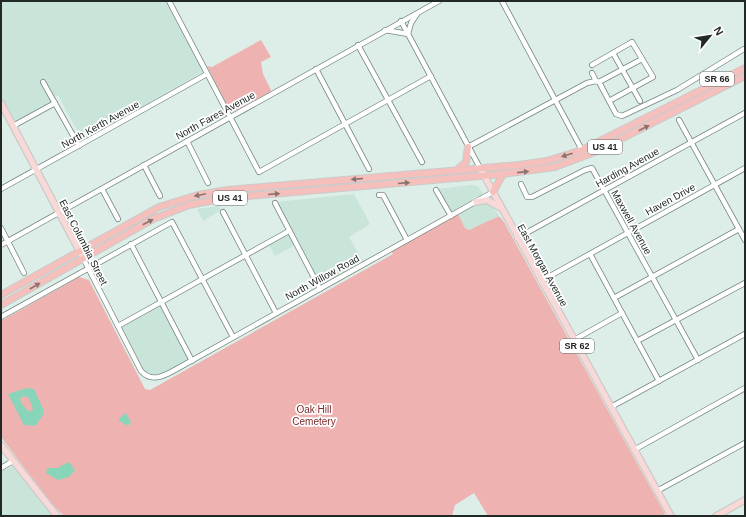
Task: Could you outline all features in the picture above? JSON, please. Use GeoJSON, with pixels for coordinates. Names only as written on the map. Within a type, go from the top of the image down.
{"type":"FeatureCollection","features":[{"type":"Feature","properties":{"kind":"highway","name":"SR 66"},"geometry":{"type":"LineString","coordinates":[[690,95],[745,62]]}},
{"type":"Feature","properties":{"kind":"highway","name":"US 41"},"geometry":{"type":"LineString","coordinates":[[1,295],[151,211],[173,202],[198,195],[235,190],[456,171],[539,162],[582,150],[745,68]]}},
{"type":"Feature","properties":{"kind":"highway","name":"US 41"},"geometry":{"type":"LineString","coordinates":[[1,305],[153,219],[179,208],[207,201],[484,176],[544,169],[591,154],[745,76]]}},
{"type":"Feature","properties":{"kind":"highway"},"geometry":{"type":"LineString","coordinates":[[456,171],[466,162],[468,147]]}},
{"type":"Feature","properties":{"kind":"highway"},"geometry":{"type":"LineString","coordinates":[[492,192],[503,174]]}},
{"type":"Feature","properties":{"kind":"main road","name":"East Columbia Street"},"geometry":{"type":"LineString","coordinates":[[1,103],[83,258]]}},
{"type":"Feature","properties":{"kind":"main road","name":"East Morgan Avenue"},"geometry":{"type":"LineString","coordinates":[[480,168],[501,209],[671,516]]}},
{"type":"Feature","properties":{"kind":"main road"},"geometry":{"type":"LineString","coordinates":[[476,202],[487,200],[501,209]]}},
{"type":"Feature","properties":{"kind":"main road"},"geometry":{"type":"LineString","coordinates":[[1,444],[57,516]]}},
{"type":"Feature","properties":{"kind":"main road"},"geometry":{"type":"LineString","coordinates":[[716,516],[745,500]]}},
{"type":"Feature","properties":{"kind":"street"},"geometry":{"type":"LineString","coordinates":[[168,1],[259,172],[431,76]]}},
{"type":"Feature","properties":{"kind":"street","name":"North Fares Avenue"},"geometry":{"type":"LineString","coordinates":[[1,245],[418,11],[439,1]]}},
{"type":"Feature","properties":{"kind":"street"},"geometry":{"type":"LineString","coordinates":[[502,1],[582,150]]}},
{"type":"Feature","properties":{"kind":"street"},"geometry":{"type":"LineString","coordinates":[[385,30],[408,34],[411,23],[418,11]]}},
{"type":"Feature","properties":{"kind":"street","name":"East Morgan Avenue"},"geometry":{"type":"LineString","coordinates":[[401,21],[480,168]]}},
{"type":"Feature","properties":{"kind":"street"},"geometry":{"type":"LineString","coordinates":[[592,65],[633,42],[653,77],[609,101]]}},
{"type":"Feature","properties":{"kind":"street"},"geometry":{"type":"LineString","coordinates":[[358,45],[422,162]]}},
{"type":"Feature","properties":{"kind":"street"},"geometry":{"type":"LineString","coordinates":[[592,73],[619,116],[629,114],[676,91],[744,49]]}},
{"type":"Feature","properties":{"kind":"street"},"geometry":{"type":"LineString","coordinates":[[613,53],[640,101]]}},
{"type":"Feature","properties":{"kind":"street"},"geometry":{"type":"LineString","coordinates":[[468,147],[587,83],[598,82],[642,59]]}},
{"type":"Feature","properties":{"kind":"street"},"geometry":{"type":"LineString","coordinates":[[316,69],[369,169]]}},
{"type":"Feature","properties":{"kind":"street","name":"North Kerth Avenue"},"geometry":{"type":"LineString","coordinates":[[1,189],[208,74]]}},
{"type":"Feature","properties":{"kind":"street"},"geometry":{"type":"LineString","coordinates":[[43,82],[80,146]]}},
{"type":"Feature","properties":{"kind":"street"},"geometry":{"type":"LineString","coordinates":[[13,126],[55,103]]}},
{"type":"Feature","properties":{"kind":"street","name":"Harding Avenue"},"geometry":{"type":"LineString","coordinates":[[517,238],[745,113]]}},
{"type":"Feature","properties":{"kind":"street"},"geometry":{"type":"LineString","coordinates":[[679,120],[745,240]]}},
{"type":"Feature","properties":{"kind":"street"},"geometry":{"type":"LineString","coordinates":[[187,141],[208,183]]}},
{"type":"Feature","properties":{"kind":"street"},"geometry":{"type":"LineString","coordinates":[[144,165],[160,196]]}},
{"type":"Feature","properties":{"kind":"street","name":"Maxwell Avenue"},"geometry":{"type":"LineString","coordinates":[[521,184],[528,196],[532,197],[585,170],[592,168],[698,360]]}},
{"type":"Feature","properties":{"kind":"street","name":"Haven Drive"},"geometry":{"type":"LineString","coordinates":[[541,281],[745,168]]}},
{"type":"Feature","properties":{"kind":"street"},"geometry":{"type":"LineString","coordinates":[[102,189],[118,219]]}},
{"type":"Feature","properties":{"kind":"street"},"geometry":{"type":"LineString","coordinates":[[436,190],[451,216]]}},
{"type":"Feature","properties":{"kind":"street","name":"North Willow Road"},"geometry":{"type":"LineString","coordinates":[[159,377],[192,361],[492,192]]}},
{"type":"Feature","properties":{"kind":"street"},"geometry":{"type":"LineString","coordinates":[[381,195],[407,240]]}},
{"type":"Feature","properties":{"kind":"street"},"geometry":{"type":"LineString","coordinates":[[275,203],[320,289]]}},
{"type":"Feature","properties":{"kind":"street"},"geometry":{"type":"LineString","coordinates":[[223,212],[276,313]]}},
{"type":"Feature","properties":{"kind":"street"},"geometry":{"type":"LineString","coordinates":[[1,317],[171,222],[175,225],[233,337]]}},
{"type":"Feature","properties":{"kind":"street"},"geometry":{"type":"LineString","coordinates":[[1,228],[24,273]]}},
{"type":"Feature","properties":{"kind":"street"},"geometry":{"type":"LineString","coordinates":[[614,298],[739,229]]}},
{"type":"Feature","properties":{"kind":"street"},"geometry":{"type":"LineString","coordinates":[[118,326],[203,277],[289,231]]}},
{"type":"Feature","properties":{"kind":"street"},"geometry":{"type":"LineString","coordinates":[[131,244],[192,361]]}},
{"type":"Feature","properties":{"kind":"street"},"geometry":{"type":"LineString","coordinates":[[590,254],[658,381]]}},
{"type":"Feature","properties":{"kind":"street","name":"East Columbia Street"},"geometry":{"type":"LineString","coordinates":[[83,258],[143,373],[150,377],[159,377]]}},
{"type":"Feature","properties":{"kind":"street"},"geometry":{"type":"LineString","coordinates":[[637,342],[745,283]]}},
{"type":"Feature","properties":{"kind":"street"},"geometry":{"type":"LineString","coordinates":[[574,340],[622,314]]}},
{"type":"Feature","properties":{"kind":"street"},"geometry":{"type":"LineString","coordinates":[[611,407],[745,334]]}},
{"type":"Feature","properties":{"kind":"street"},"geometry":{"type":"LineString","coordinates":[[634,450],[745,388]]}},
{"type":"Feature","properties":{"kind":"street"},"geometry":{"type":"LineString","coordinates":[[658,491],[745,443]]}},
{"type":"Feature","properties":{"kind":"street"},"geometry":{"type":"LineString","coordinates":[[1,468],[13,461]]}},
{"type":"Feature","properties":{"kind":"shaded area"},"geometry":{"type":"Polygon","coordinates":[[[1,1],[165,1],[203,72],[82,140],[58,95],[52,98],[52,103],[15,122],[1,95],[1,1]]]}},
{"type":"Feature","properties":{"kind":"shaded area"},"geometry":{"type":"Polygon","coordinates":[[[471,185],[478,186],[483,194],[451,212],[437,189],[471,185]]]}},
{"type":"Feature","properties":{"kind":"shaded area"},"geometry":{"type":"Polygon","coordinates":[[[354,194],[370,224],[349,237],[363,262],[323,285],[319,283],[276,202],[354,194]]]}},
{"type":"Feature","properties":{"kind":"shaded area"},"geometry":{"type":"Polygon","coordinates":[[[480,202],[490,203],[500,217],[494,218],[477,228],[469,230],[465,228],[458,214],[480,202]]]}},
{"type":"Feature","properties":{"kind":"shaded area"},"geometry":{"type":"Polygon","coordinates":[[[219,206],[221,210],[203,221],[197,209],[219,206]]]}},
{"type":"Feature","properties":{"kind":"shaded area"},"geometry":{"type":"Polygon","coordinates":[[[289,232],[295,245],[275,256],[268,243],[289,232]]]}},
{"type":"Feature","properties":{"kind":"shaded area"},"geometry":{"type":"Polygon","coordinates":[[[160,304],[190,359],[164,373],[152,375],[142,368],[120,327],[160,304]]]}},
{"type":"Feature","properties":{"kind":"shaded area"},"geometry":{"type":"Polygon","coordinates":[[[27,388],[34,389],[44,411],[43,415],[35,426],[24,425],[8,394],[27,388]],[[23,396],[20,399],[28,411],[32,411],[33,409],[29,398],[23,396]]]}},
{"type":"Feature","properties":{"kind":"shaded area"},"geometry":{"type":"Polygon","coordinates":[[[125,413],[131,422],[128,426],[119,421],[125,413]]]}},
{"type":"Feature","properties":{"kind":"shaded area"},"geometry":{"type":"Polygon","coordinates":[[[69,462],[75,470],[69,477],[58,480],[46,473],[47,468],[57,468],[69,462]]]}},
{"type":"Feature","properties":{"kind":"shaded area"},"geometry":{"type":"Polygon","coordinates":[[[12,466],[15,467],[53,516],[1,516],[1,472],[12,466]]]}},
{"type":"Feature","properties":{"kind":"green space"},"geometry":{"type":"Polygon","coordinates":[[[261,40],[271,57],[261,62],[263,74],[271,90],[270,92],[233,112],[230,111],[207,66],[212,67],[261,40]]]}},
{"type":"Feature","properties":{"kind":"green space","name":"Oak Hill Cemetery"},"geometry":{"type":"Polygon","coordinates":[[[458,214],[465,228],[469,230],[497,217],[500,217],[504,222],[665,514],[661,516],[488,516],[474,493],[455,505],[452,516],[64,516],[51,503],[1,437],[1,321],[79,277],[89,280],[145,389],[150,390],[393,254],[391,251],[458,214]]]}}]}
